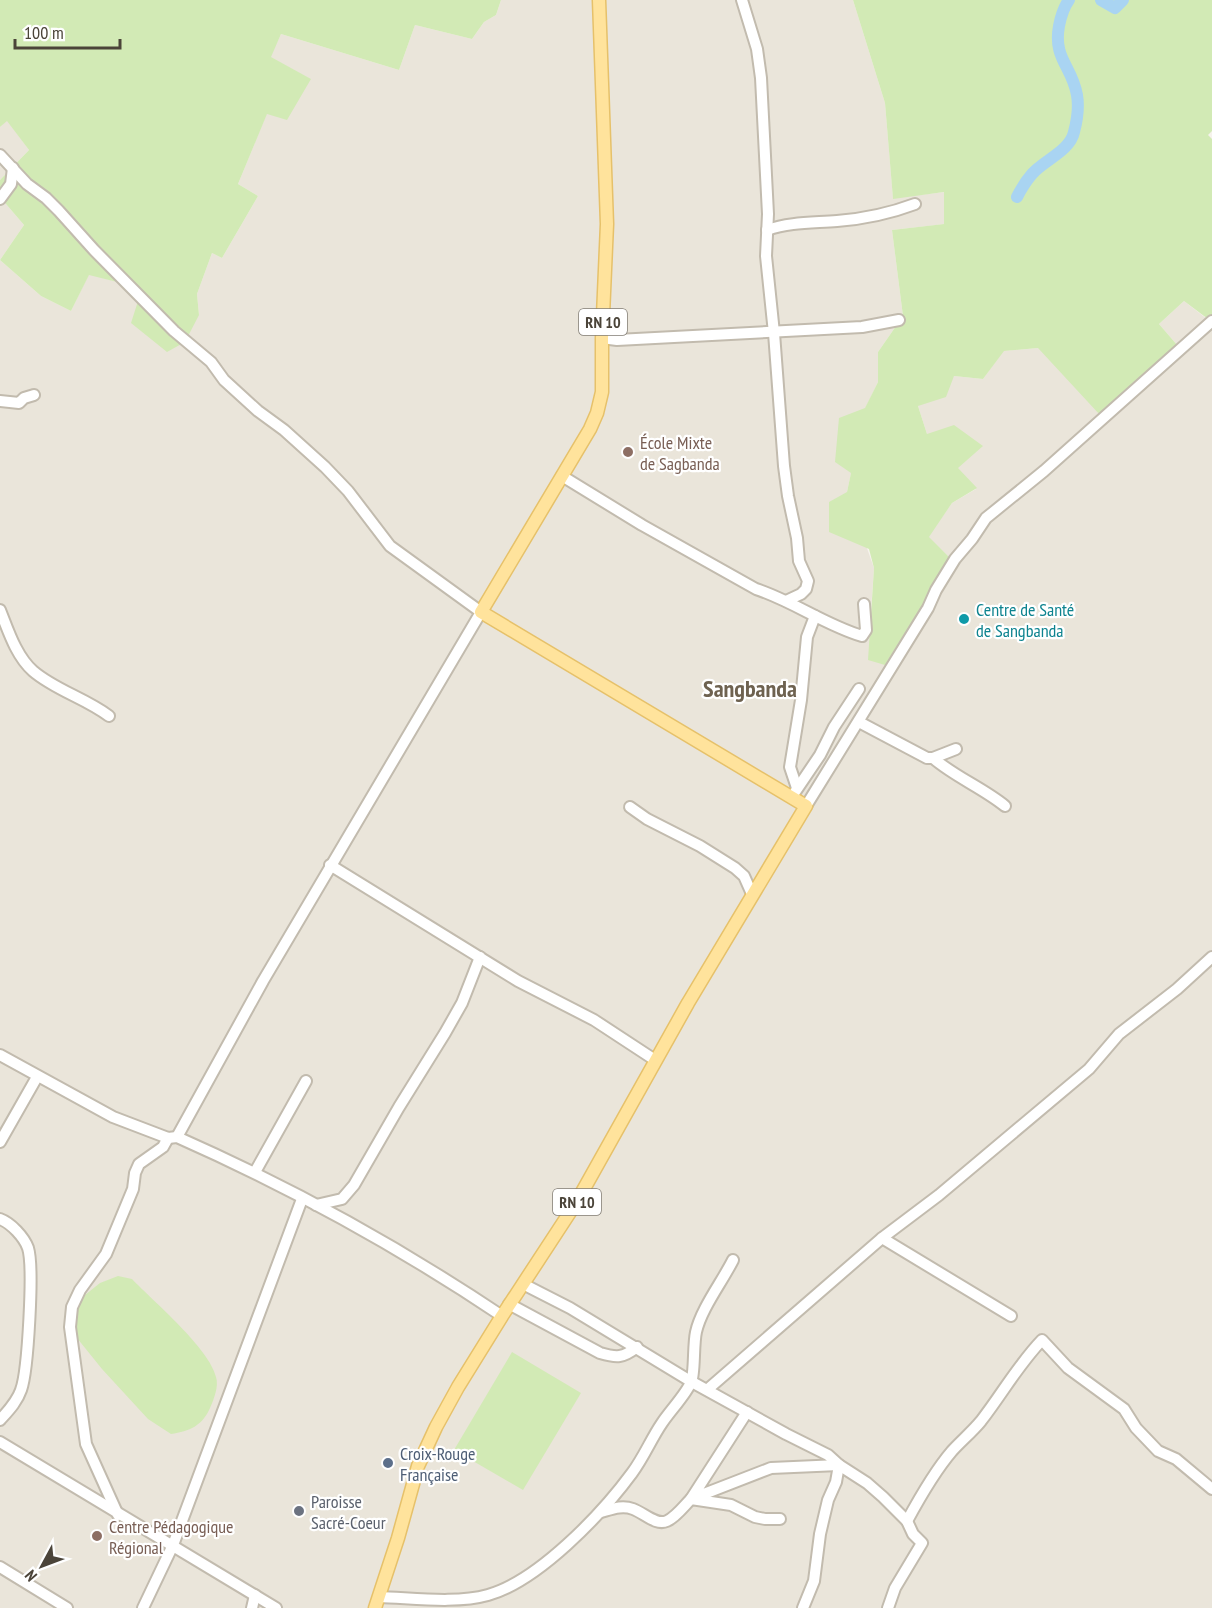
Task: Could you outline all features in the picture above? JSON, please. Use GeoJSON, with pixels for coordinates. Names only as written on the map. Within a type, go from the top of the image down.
{"type":"FeatureCollection","features":[{"type":"Feature","properties":{"kind":"main road","name":"RN 10"},"geometry":{"type":"LineString","coordinates":[[481,612],[590,429],[602,392],[607,224],[599,0]]}},
{"type":"Feature","properties":{"kind":"main road"},"geometry":{"type":"LineString","coordinates":[[481,612],[794,793],[806,807]]}},
{"type":"Feature","properties":{"kind":"main road","name":"RN 10"},"geometry":{"type":"LineString","coordinates":[[377,1603],[418,1466],[436,1427],[509,1304],[576,1203],[655,1060],[806,807]]}},
{"type":"Feature","properties":{"kind":"street"},"geometry":{"type":"LineString","coordinates":[[742,0],[757,49],[760,78],[765,145],[766,256],[788,496],[797,538],[799,561],[808,581],[806,589],[801,594],[786,601]]}},
{"type":"Feature","properties":{"kind":"street"},"geometry":{"type":"LineString","coordinates":[[0,155],[27,184],[59,211],[174,331],[211,362],[224,380],[326,467],[348,491],[390,546],[481,612],[330,865],[172,1137],[139,1164],[133,1189],[106,1254],[80,1290],[72,1307],[70,1327],[86,1444],[118,1515]]}},
{"type":"Feature","properties":{"kind":"street"},"geometry":{"type":"LineString","coordinates":[[0,199],[11,184],[13,168]]}},
{"type":"Feature","properties":{"kind":"street"},"geometry":{"type":"LineString","coordinates":[[767,230],[780,226],[840,221],[889,213],[915,204]]}},
{"type":"Feature","properties":{"kind":"street"},"geometry":{"type":"LineString","coordinates":[[602,338],[617,340],[774,333],[862,327],[899,320]]}},
{"type":"Feature","properties":{"kind":"street"},"geometry":{"type":"LineString","coordinates":[[806,807],[928,608],[955,559],[986,518],[1044,471],[1212,321]]}},
{"type":"Feature","properties":{"kind":"street"},"geometry":{"type":"LineString","coordinates":[[0,401],[19,403],[24,398],[34,395]]}},
{"type":"Feature","properties":{"kind":"street"},"geometry":{"type":"LineString","coordinates":[[561,476],[756,589],[862,636],[866,630],[864,604]]}},
{"type":"Feature","properties":{"kind":"street"},"geometry":{"type":"LineString","coordinates":[[0,610],[22,657],[33,670],[109,716]]}},
{"type":"Feature","properties":{"kind":"street"},"geometry":{"type":"LineString","coordinates":[[794,793],[790,767],[801,699],[807,637],[815,616]]}},
{"type":"Feature","properties":{"kind":"street"},"geometry":{"type":"LineString","coordinates":[[794,793],[820,755],[834,727],[859,688]]}},
{"type":"Feature","properties":{"kind":"street"},"geometry":{"type":"LineString","coordinates":[[859,722],[921,755],[933,758],[1005,807]]}},
{"type":"Feature","properties":{"kind":"street"},"geometry":{"type":"LineString","coordinates":[[933,758],[956,749]]}},
{"type":"Feature","properties":{"kind":"street"},"geometry":{"type":"LineString","coordinates":[[630,807],[646,819],[700,846],[735,868],[744,876],[752,894]]}},
{"type":"Feature","properties":{"kind":"street"},"geometry":{"type":"LineString","coordinates":[[330,865],[518,981],[594,1020],[655,1060]]}},
{"type":"Feature","properties":{"kind":"street"},"geometry":{"type":"LineString","coordinates":[[316,1205],[342,1199],[354,1185],[462,1003],[480,957]]}},
{"type":"Feature","properties":{"kind":"street"},"geometry":{"type":"LineString","coordinates":[[708,1389],[882,1238],[939,1195],[1089,1069],[1119,1034],[1177,989],[1212,957]]}},
{"type":"Feature","properties":{"kind":"street"},"geometry":{"type":"LineString","coordinates":[[0,1055],[113,1117],[172,1137],[255,1172],[442,1276],[502,1316]]}},
{"type":"Feature","properties":{"kind":"street"},"geometry":{"type":"LineString","coordinates":[[0,1142],[37,1077]]}},
{"type":"Feature","properties":{"kind":"street"},"geometry":{"type":"LineString","coordinates":[[255,1172],[306,1081]]}},
{"type":"Feature","properties":{"kind":"street"},"geometry":{"type":"LineString","coordinates":[[143,1608],[173,1545],[302,1198]]}},
{"type":"Feature","properties":{"kind":"street"},"geometry":{"type":"LineString","coordinates":[[0,1219],[7,1222],[27,1245],[30,1256],[25,1376],[16,1402],[0,1420]]}},
{"type":"Feature","properties":{"kind":"street"},"geometry":{"type":"LineString","coordinates":[[882,1238],[1011,1316]]}},
{"type":"Feature","properties":{"kind":"street"},"geometry":{"type":"LineString","coordinates":[[377,1603],[468,1599],[502,1590],[531,1573],[564,1547],[601,1512],[646,1454],[654,1435],[692,1382],[697,1330],[704,1311],[734,1260]]}},
{"type":"Feature","properties":{"kind":"street"},"geometry":{"type":"LineString","coordinates":[[522,1284],[570,1308],[692,1382],[828,1455],[867,1483],[907,1521],[922,1544],[895,1588],[888,1608]]}},
{"type":"Feature","properties":{"kind":"street"},"geometry":{"type":"LineString","coordinates":[[509,1304],[600,1353],[616,1358],[626,1356],[637,1347]]}},
{"type":"Feature","properties":{"kind":"street"},"geometry":{"type":"LineString","coordinates":[[907,1521],[924,1491],[952,1452],[978,1424],[1002,1393],[1013,1374],[1042,1340],[1068,1368],[1124,1409],[1136,1428],[1158,1450],[1176,1459],[1212,1489]]}},
{"type":"Feature","properties":{"kind":"street"},"geometry":{"type":"LineString","coordinates":[[601,1512],[619,1507],[633,1509],[660,1523],[672,1518],[691,1499],[747,1412]]}},
{"type":"Feature","properties":{"kind":"street"},"geometry":{"type":"LineString","coordinates":[[0,1442],[276,1608]]}},
{"type":"Feature","properties":{"kind":"street"},"geometry":{"type":"LineString","coordinates":[[691,1499],[771,1468],[839,1465]]}},
{"type":"Feature","properties":{"kind":"street"},"geometry":{"type":"LineString","coordinates":[[803,1608],[814,1581],[820,1534],[839,1465]]}},
{"type":"Feature","properties":{"kind":"street"},"geometry":{"type":"LineString","coordinates":[[691,1499],[731,1505],[755,1517],[780,1519]]}},
{"type":"Feature","properties":{"kind":"street"},"geometry":{"type":"LineString","coordinates":[[0,1567],[67,1608]]}},
{"type":"Feature","properties":{"kind":"street"},"geometry":{"type":"LineString","coordinates":[[252,1608],[255,1595]]}},
{"type":"Feature","properties":{"kind":"shaded area"},"geometry":{"type":"Polygon","coordinates":[[[501,0],[853,0],[885,103],[893,198],[945,192],[945,224],[892,230],[903,316],[878,352],[878,382],[865,409],[847,492],[874,568],[870,624],[885,664],[951,559],[928,537],[952,503],[976,489],[927,434],[918,406],[954,376],[983,379],[1003,351],[1038,348],[1178,346],[1159,324],[1184,301],[1207,319],[1212,315],[1212,1608],[0,1608],[0,260],[41,296],[71,311],[89,274],[121,283],[199,315],[197,294],[212,253],[222,258],[258,196],[238,184],[267,113],[310,79],[270,57],[281,34],[399,70],[415,25],[472,39],[484,22],[496,15],[501,0]]]}},
{"type":"Feature","properties":{"kind":"shaded area"},"geometry":{"type":"Polygon","coordinates":[[[7,120],[29,150],[0,180],[0,127],[7,120]]]}},
{"type":"Feature","properties":{"kind":"shaded area"},"geometry":{"type":"Polygon","coordinates":[[[0,197],[24,225],[0,260],[0,197]]]}},
{"type":"Feature","properties":{"kind":"green space"},"geometry":{"type":"Polygon","coordinates":[[[0,0],[501,0],[496,15],[484,22],[472,39],[415,25],[399,70],[281,34],[271,57],[311,79],[287,120],[267,114],[238,184],[258,196],[222,258],[212,253],[197,294],[199,315],[185,342],[167,352],[131,323],[139,298],[121,283],[89,275],[71,311],[41,296],[0,260],[24,225],[0,197],[0,180],[29,150],[7,121],[0,127],[0,0]]]}},
{"type":"Feature","properties":{"kind":"green space"},"geometry":{"type":"Polygon","coordinates":[[[853,0],[1212,0],[1212,131],[1208,135],[1212,139],[1212,315],[1208,319],[1184,301],[1159,324],[1178,346],[1100,415],[1038,348],[1004,351],[983,379],[954,376],[946,397],[918,406],[927,434],[954,425],[983,446],[958,468],[977,488],[952,503],[929,537],[951,559],[885,665],[868,660],[874,568],[869,549],[829,532],[829,502],[847,492],[851,473],[835,462],[839,418],[865,408],[878,382],[878,352],[903,316],[892,230],[944,224],[944,192],[893,199],[885,103],[853,0]]]}},
{"type":"Feature","properties":{"kind":"green space"},"geometry":{"type":"Polygon","coordinates":[[[118,1276],[132,1279],[192,1339],[212,1366],[217,1381],[214,1397],[207,1414],[190,1429],[171,1434],[148,1419],[77,1338],[74,1312],[80,1299],[100,1283],[118,1276]]]}},
{"type":"Feature","properties":{"kind":"green space"},"geometry":{"type":"Polygon","coordinates":[[[512,1352],[581,1393],[523,1490],[454,1450],[512,1352]]]}},
{"type":"Feature","properties":{"kind":"waterway"},"geometry":{"type":"LineString","coordinates":[[1017,197],[1032,174],[1062,150],[1072,139],[1074,132],[1077,95],[1075,85],[1061,55],[1058,37],[1061,15],[1069,0]]}},
{"type":"Feature","properties":{"kind":"waterway"},"geometry":{"type":"LineString","coordinates":[[1101,0],[1115,8],[1123,0]]}},
{"type":"Feature","properties":{"kind":"place","name":"École Mixte de Sagbanda"},"geometry":{"type":"Point","coordinates":[628,452]}},
{"type":"Feature","properties":{"kind":"place","name":"Centre de Santé de Sangbanda"},"geometry":{"type":"Point","coordinates":[964,619]}},
{"type":"Feature","properties":{"kind":"place","name":"Croix-Rouge Française"},"geometry":{"type":"Point","coordinates":[388,1463]}},
{"type":"Feature","properties":{"kind":"place","name":"Paroisse Sacré-Coeur"},"geometry":{"type":"Point","coordinates":[299,1511]}},
{"type":"Feature","properties":{"kind":"place","name":"Centre Pédagogique Régional"},"geometry":{"type":"Point","coordinates":[97,1536]}},
{"type":"Feature","properties":{"kind":"district","name":"Sangbanda"},"geometry":{"type":"Point","coordinates":[750,688]}}]}
